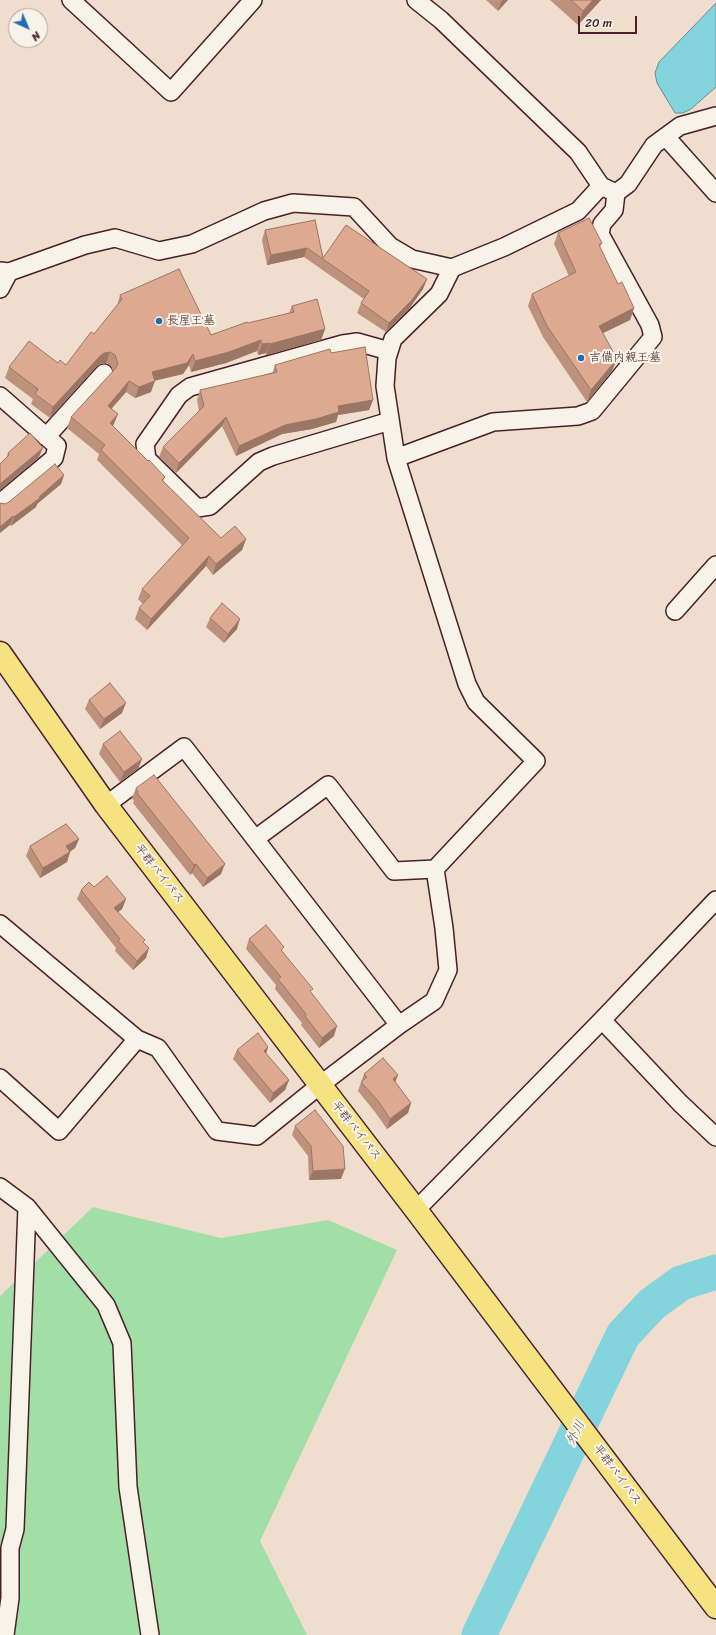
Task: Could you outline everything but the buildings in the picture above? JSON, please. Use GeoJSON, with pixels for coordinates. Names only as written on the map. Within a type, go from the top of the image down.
{"type":"FeatureCollection","features":[{"type":"Feature","properties":{"kind":"highway","name":"平群バイパス"},"geometry":{"type":"LineString","coordinates":[[0,653],[106,805],[560,1399],[716,1607]]}},
{"type":"Feature","properties":{"kind":"street"},"geometry":{"type":"LineString","coordinates":[[71,0],[171,92],[251,1]]}},
{"type":"Feature","properties":{"kind":"street"},"geometry":{"type":"LineString","coordinates":[[416,0],[447,25],[578,152],[601,186],[616,193]]}},
{"type":"Feature","properties":{"kind":"street"},"geometry":{"type":"LineString","coordinates":[[396,458],[493,422],[578,416],[592,411],[653,337],[650,325],[600,234],[602,224],[614,210],[616,193],[628,184],[654,145],[680,126],[716,116]]}},
{"type":"Feature","properties":{"kind":"street"},"geometry":{"type":"LineString","coordinates":[[666,137],[716,192]]}},
{"type":"Feature","properties":{"kind":"street"},"geometry":{"type":"LineString","coordinates":[[0,289],[5,271],[85,245],[115,238],[159,251],[192,244],[264,211],[293,203],[354,207],[390,246],[412,259],[452,268],[504,247],[578,211],[601,186]]}},
{"type":"Feature","properties":{"kind":"street"},"geometry":{"type":"LineString","coordinates":[[255,839],[328,785],[394,871],[435,869],[536,761],[476,702],[468,684],[396,458],[385,386],[386,358],[393,339],[439,294],[452,268]]}},
{"type":"Feature","properties":{"kind":"street"},"geometry":{"type":"LineString","coordinates":[[389,351],[357,342],[343,344],[190,387],[179,395],[145,444],[147,459],[196,508],[210,506],[259,462],[273,456],[390,421]]}},
{"type":"Feature","properties":{"kind":"street"},"geometry":{"type":"LineString","coordinates":[[46,437],[104,373]]}},
{"type":"Feature","properties":{"kind":"street"},"geometry":{"type":"LineString","coordinates":[[0,396],[57,446],[54,458],[0,503]]}},
{"type":"Feature","properties":{"kind":"street"},"geometry":{"type":"LineString","coordinates":[[675,612],[716,565]]}},
{"type":"Feature","properties":{"kind":"street"},"geometry":{"type":"LineString","coordinates":[[106,805],[184,747],[399,1025]]}},
{"type":"Feature","properties":{"kind":"street"},"geometry":{"type":"LineString","coordinates":[[0,924],[137,1039],[158,1048],[217,1131],[257,1136],[320,1085],[399,1025],[434,1001],[448,970],[444,928],[435,869]]}},
{"type":"Feature","properties":{"kind":"street"},"geometry":{"type":"LineString","coordinates":[[416,1210],[602,1020],[716,900]]}},
{"type":"Feature","properties":{"kind":"street"},"geometry":{"type":"LineString","coordinates":[[602,1020],[680,1103],[716,1137]]}},
{"type":"Feature","properties":{"kind":"street"},"geometry":{"type":"LineString","coordinates":[[1,1082],[59,1131],[137,1039]]}},
{"type":"Feature","properties":{"kind":"street"},"geometry":{"type":"LineString","coordinates":[[0,1188],[27,1207],[106,1305],[122,1343],[128,1487],[150,1635]]}},
{"type":"Feature","properties":{"kind":"street"},"geometry":{"type":"LineString","coordinates":[[5,1635],[10,1598],[10,1548],[15,1529],[27,1207]]}},
{"type":"Feature","properties":{"kind":"green space"},"geometry":{"type":"Polygon","coordinates":[[[93,1207],[221,1238],[328,1220],[397,1250],[260,1541],[307,1635],[0,1635],[0,1296],[93,1207]]]}},
{"type":"Feature","properties":{"kind":"water"},"geometry":{"type":"Polygon","coordinates":[[[716,3],[716,87],[691,109],[683,113],[675,113],[657,83],[655,73],[659,62],[716,3]]]}},
{"type":"Feature","properties":{"kind":"waterway","name":"外川"},"geometry":{"type":"LineString","coordinates":[[479,1635],[623,1335],[652,1304],[681,1283],[716,1272]]}},
{"type":"Feature","properties":{"kind":"place","name":"長屋王墓"},"geometry":{"type":"Point","coordinates":[159,321]}},
{"type":"Feature","properties":{"kind":"place","name":"吉備内親王墓"},"geometry":{"type":"Point","coordinates":[581,358]}}]}
